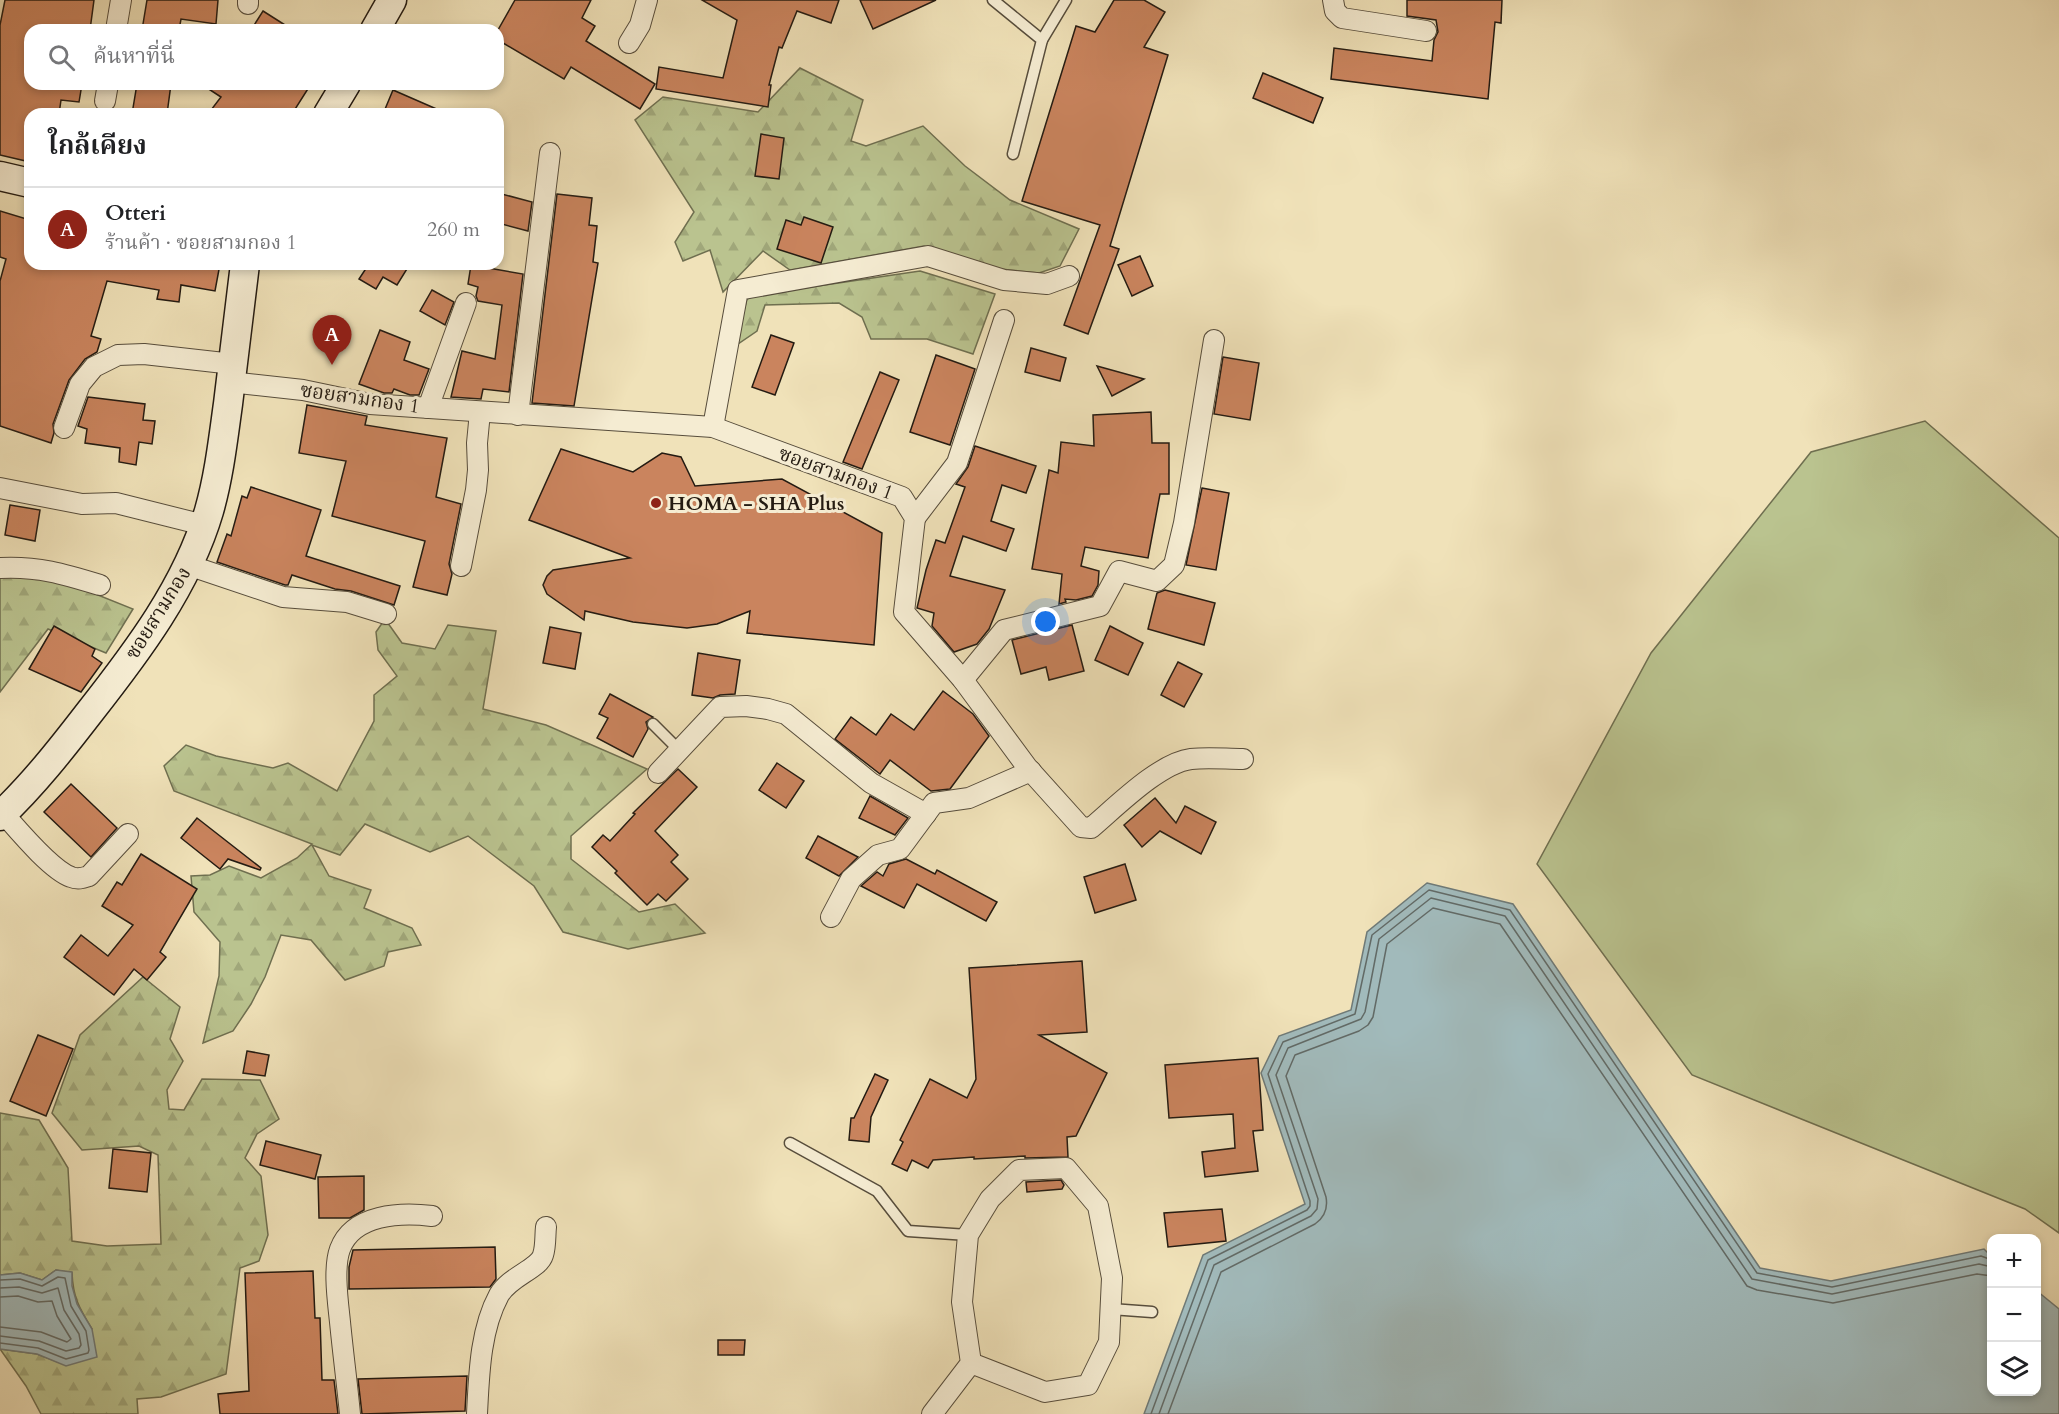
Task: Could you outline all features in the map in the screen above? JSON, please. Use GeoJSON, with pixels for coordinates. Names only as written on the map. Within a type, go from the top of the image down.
{"type":"FeatureCollection","features":[{"type":"Feature","properties":{"kind":"street"},"geometry":{"type":"LineString","coordinates":[[117,24],[121,0]]}},
{"type":"Feature","properties":{"kind":"street"},"geometry":{"type":"LineString","coordinates":[[378,24],[392,0]]}},
{"type":"Feature","properties":{"kind":"street"},"geometry":{"type":"LineString","coordinates":[[629,43],[640,24],[647,0]]}},
{"type":"Feature","properties":{"kind":"street"},"geometry":{"type":"LineString","coordinates":[[1334,5],[1338,16],[1345,19],[1426,31]]}},
{"type":"Feature","properties":{"kind":"street"},"geometry":{"type":"LineString","coordinates":[[332,108],[342,90]]}},
{"type":"Feature","properties":{"kind":"street"},"geometry":{"type":"LineString","coordinates":[[518,415],[550,153]]}},
{"type":"Feature","properties":{"kind":"street"},"geometry":{"type":"LineString","coordinates":[[0,176],[24,182]]}},
{"type":"Feature","properties":{"kind":"street"},"geometry":{"type":"LineString","coordinates":[[713,427],[738,290],[928,256],[1004,280],[1047,284],[1069,276]]}},
{"type":"Feature","properties":{"kind":"street","name":"ซอยสามกอง"},"geometry":{"type":"LineString","coordinates":[[1,814],[68,741],[122,671],[175,590],[188,565],[204,525],[219,472],[244,270]]}},
{"type":"Feature","properties":{"kind":"street"},"geometry":{"type":"LineString","coordinates":[[428,408],[466,303]]}},
{"type":"Feature","properties":{"kind":"street"},"geometry":{"type":"LineString","coordinates":[[1004,320],[957,463],[915,518],[904,612],[963,680],[1030,771],[1081,827],[1091,828],[1158,772],[1176,763],[1191,759],[1243,759]]}},
{"type":"Feature","properties":{"kind":"street"},"geometry":{"type":"LineString","coordinates":[[963,680],[1004,630],[1100,606],[1119,571],[1157,581],[1174,565],[1184,523],[1214,340]]}},
{"type":"Feature","properties":{"kind":"street","name":"ซอยสามกอง 1"},"geometry":{"type":"LineString","coordinates":[[64,428],[80,384],[94,367],[118,355],[144,354],[370,404],[713,427],[902,496],[915,518]]}},
{"type":"Feature","properties":{"kind":"street"},"geometry":{"type":"LineString","coordinates":[[461,566],[476,490],[480,412]]}},
{"type":"Feature","properties":{"kind":"street"},"geometry":{"type":"LineString","coordinates":[[0,490],[82,504],[116,503],[204,525]]}},
{"type":"Feature","properties":{"kind":"street"},"geometry":{"type":"LineString","coordinates":[[188,565],[283,597],[347,602],[386,614]]}},
{"type":"Feature","properties":{"kind":"street"},"geometry":{"type":"LineString","coordinates":[[0,568],[26,567],[100,585]]}},
{"type":"Feature","properties":{"kind":"street"},"geometry":{"type":"LineString","coordinates":[[658,773],[720,707],[768,708],[786,714],[871,783],[926,814]]}},
{"type":"Feature","properties":{"kind":"street"},"geometry":{"type":"LineString","coordinates":[[831,917],[851,879],[878,855],[900,849],[934,803],[969,798],[1030,771]]}},
{"type":"Feature","properties":{"kind":"street"},"geometry":{"type":"LineString","coordinates":[[1,814],[55,867],[71,877],[81,879],[89,876],[128,834]]}},
{"type":"Feature","properties":{"kind":"street"},"geometry":{"type":"LineString","coordinates":[[932,1414],[971,1363],[962,1302],[968,1235],[990,1199],[1019,1170],[1066,1168],[1098,1206],[1112,1278],[1109,1342],[1088,1385],[1045,1392],[971,1363]]}},
{"type":"Feature","properties":{"kind":"street"},"geometry":{"type":"LineString","coordinates":[[350,1414],[336,1283],[339,1251],[345,1238],[355,1228],[372,1220],[415,1214],[432,1216]]}},
{"type":"Feature","properties":{"kind":"street"},"geometry":{"type":"LineString","coordinates":[[477,1414],[479,1375],[487,1325],[506,1285],[539,1263],[543,1254],[546,1227]]}},
{"type":"Feature","properties":{"kind":"lane"},"geometry":{"type":"LineString","coordinates":[[993,0],[1042,40]]}},
{"type":"Feature","properties":{"kind":"lane"},"geometry":{"type":"LineString","coordinates":[[1013,154],[1042,40],[1066,0]]}},
{"type":"Feature","properties":{"kind":"lane"},"geometry":{"type":"LineString","coordinates":[[654,724],[679,750]]}},
{"type":"Feature","properties":{"kind":"lane"},"geometry":{"type":"LineString","coordinates":[[790,1143],[877,1191],[908,1231],[968,1235]]}},
{"type":"Feature","properties":{"kind":"lane"},"geometry":{"type":"LineString","coordinates":[[1111,1309],[1152,1312]]}},
{"type":"Feature","properties":{"kind":"green space"},"geometry":{"type":"Polygon","coordinates":[[[800,68],[863,100],[851,141],[866,146],[923,126],[965,166],[1010,200],[1079,229],[1060,266],[1039,273],[1000,269],[924,246],[790,270],[763,251],[723,292],[710,250],[683,261],[675,242],[694,212],[635,120],[663,97],[758,112],[800,68]]]}},
{"type":"Feature","properties":{"kind":"green space"},"geometry":{"type":"Polygon","coordinates":[[[920,271],[995,294],[973,354],[927,339],[871,339],[862,317],[839,303],[765,305],[757,331],[735,346],[747,299],[756,295],[920,271]]]}},
{"type":"Feature","properties":{"kind":"green space"},"geometry":{"type":"Polygon","coordinates":[[[1925,421],[2059,538],[2059,1233],[2025,1209],[1692,1075],[1537,864],[1651,653],[1811,452],[1925,421]]]}},
{"type":"Feature","properties":{"kind":"green space"},"geometry":{"type":"Polygon","coordinates":[[[0,577],[36,577],[88,591],[133,609],[106,653],[48,629],[0,692],[0,577]]]}},
{"type":"Feature","properties":{"kind":"green space"},"geometry":{"type":"Polygon","coordinates":[[[385,619],[402,643],[435,649],[448,625],[496,631],[483,709],[546,725],[647,769],[571,836],[571,859],[639,912],[675,904],[705,933],[628,949],[563,932],[534,886],[468,836],[430,852],[365,824],[340,855],[312,845],[329,876],[371,890],[364,908],[412,928],[421,945],[388,952],[384,966],[345,980],[311,940],[281,935],[265,977],[233,1031],[203,1043],[219,976],[220,942],[194,912],[191,876],[210,875],[229,866],[261,878],[297,858],[312,844],[174,791],[164,766],[186,745],[216,756],[273,768],[288,763],[337,791],[374,721],[374,695],[397,676],[378,650],[376,632],[385,619]]]}},
{"type":"Feature","properties":{"kind":"green space"},"geometry":{"type":"Polygon","coordinates":[[[143,977],[180,1007],[170,1039],[183,1061],[167,1090],[169,1109],[184,1110],[202,1079],[260,1080],[279,1119],[257,1134],[245,1158],[261,1176],[268,1235],[259,1261],[240,1268],[226,1374],[161,1397],[137,1399],[138,1414],[41,1414],[26,1386],[0,1349],[37,1354],[66,1365],[92,1329],[78,1302],[72,1273],[56,1270],[42,1280],[20,1273],[0,1275],[0,1113],[39,1120],[68,1168],[72,1241],[107,1246],[161,1244],[158,1155],[139,1146],[82,1150],[52,1113],[80,1035],[143,977]]]}},
{"type":"Feature","properties":{"kind":"water"},"geometry":{"type":"Polygon","coordinates":[[[1427,883],[1513,904],[1760,1268],[1831,1281],[1984,1249],[1987,1252],[1987,1396],[2041,1396],[2041,1294],[2059,1309],[2059,1414],[1144,1414],[1203,1255],[1305,1204],[1261,1073],[1279,1036],[1351,1010],[1367,932],[1427,883]]]}},
{"type":"Feature","properties":{"kind":"water"},"geometry":{"type":"Polygon","coordinates":[[[56,1270],[72,1272],[72,1286],[77,1304],[92,1329],[97,1357],[66,1366],[37,1354],[0,1349],[0,1275],[20,1273],[42,1280],[56,1270]]]}},
{"type":"Feature","properties":{"kind":"building"},"geometry":{"type":"Polygon","coordinates":[[[5,0],[94,0],[91,24],[24,24],[24,90],[81,90],[79,102],[61,100],[60,108],[24,108],[24,161],[0,155],[0,25],[5,0]]]}},
{"type":"Feature","properties":{"kind":"building"},"geometry":{"type":"Polygon","coordinates":[[[147,0],[218,0],[216,24],[181,19],[180,24],[143,24],[147,0]]]}},
{"type":"Feature","properties":{"kind":"building"},"geometry":{"type":"Polygon","coordinates":[[[515,0],[591,0],[582,18],[595,26],[586,41],[655,84],[640,109],[571,67],[564,79],[504,44],[504,24],[501,24],[515,0]]]}},
{"type":"Feature","properties":{"kind":"building"},"geometry":{"type":"Polygon","coordinates":[[[702,0],[839,0],[831,23],[797,11],[782,48],[779,47],[769,85],[771,85],[768,107],[656,89],[659,67],[723,78],[737,20],[702,0]]]}},
{"type":"Feature","properties":{"kind":"building"},"geometry":{"type":"Polygon","coordinates":[[[860,0],[936,0],[873,29],[860,0]]]}},
{"type":"Feature","properties":{"kind":"building"},"geometry":{"type":"Polygon","coordinates":[[[1114,0],[1144,0],[1165,12],[1144,47],[1168,55],[1110,246],[1119,249],[1088,334],[1064,325],[1100,225],[1022,201],[1076,26],[1095,32],[1114,0]]]}},
{"type":"Feature","properties":{"kind":"building"},"geometry":{"type":"Polygon","coordinates":[[[1407,0],[1502,0],[1501,23],[1495,22],[1488,99],[1331,79],[1334,48],[1432,61],[1434,40],[1438,32],[1436,20],[1407,16],[1407,0]]]}},
{"type":"Feature","properties":{"kind":"building"},"geometry":{"type":"Polygon","coordinates":[[[263,11],[284,24],[255,24],[263,11]]]}},
{"type":"Feature","properties":{"kind":"building"},"geometry":{"type":"Polygon","coordinates":[[[1263,73],[1323,98],[1313,123],[1253,98],[1263,73]]]}},
{"type":"Feature","properties":{"kind":"building"},"geometry":{"type":"Polygon","coordinates":[[[136,90],[170,90],[168,108],[133,108],[136,90]]]}},
{"type":"Feature","properties":{"kind":"building"},"geometry":{"type":"Polygon","coordinates":[[[210,90],[307,90],[296,108],[213,108],[221,97],[210,90]]]}},
{"type":"Feature","properties":{"kind":"building"},"geometry":{"type":"Polygon","coordinates":[[[393,90],[434,108],[386,108],[393,90]]]}},
{"type":"Feature","properties":{"kind":"building"},"geometry":{"type":"Polygon","coordinates":[[[761,134],[784,138],[779,179],[755,176],[761,134]]]}},
{"type":"Feature","properties":{"kind":"building"},"geometry":{"type":"Polygon","coordinates":[[[557,194],[592,198],[589,225],[597,226],[593,262],[598,263],[574,406],[532,403],[557,194]]]}},
{"type":"Feature","properties":{"kind":"building"},"geometry":{"type":"Polygon","coordinates":[[[504,195],[532,202],[528,231],[504,225],[504,195]]]}},
{"type":"Feature","properties":{"kind":"building"},"geometry":{"type":"Polygon","coordinates":[[[0,211],[24,218],[24,270],[219,270],[215,291],[181,285],[179,302],[157,299],[159,290],[107,281],[91,336],[101,339],[97,352],[85,359],[69,380],[53,424],[54,433],[51,443],[0,426],[0,281],[6,259],[0,257],[0,211]]]}},
{"type":"Feature","properties":{"kind":"building"},"geometry":{"type":"Polygon","coordinates":[[[804,217],[833,227],[821,263],[777,249],[786,220],[801,225],[804,217]]]}},
{"type":"Feature","properties":{"kind":"building"},"geometry":{"type":"Polygon","coordinates":[[[1140,256],[1153,286],[1132,296],[1118,265],[1140,256]]]}},
{"type":"Feature","properties":{"kind":"building"},"geometry":{"type":"Polygon","coordinates":[[[365,270],[406,270],[397,285],[383,277],[376,289],[359,279],[365,270]]]}},
{"type":"Feature","properties":{"kind":"building"},"geometry":{"type":"Polygon","coordinates":[[[470,270],[500,270],[523,274],[509,392],[483,389],[481,399],[451,397],[462,351],[495,359],[502,305],[478,301],[476,296],[478,287],[468,284],[470,270]]]}},
{"type":"Feature","properties":{"kind":"building"},"geometry":{"type":"Polygon","coordinates":[[[432,290],[454,302],[445,325],[420,311],[432,290]]]}},
{"type":"Feature","properties":{"kind":"building"},"geometry":{"type":"Polygon","coordinates":[[[380,330],[410,342],[404,360],[429,369],[419,395],[410,395],[394,389],[392,393],[384,393],[359,384],[380,330]]]}},
{"type":"Feature","properties":{"kind":"building"},"geometry":{"type":"Polygon","coordinates":[[[771,335],[794,343],[775,395],[752,387],[771,335]]]}},
{"type":"Feature","properties":{"kind":"building"},"geometry":{"type":"Polygon","coordinates":[[[1031,348],[1066,358],[1060,381],[1025,372],[1031,348]]]}},
{"type":"Feature","properties":{"kind":"building"},"geometry":{"type":"Polygon","coordinates":[[[936,355],[975,369],[950,445],[910,432],[936,355]]]}},
{"type":"Feature","properties":{"kind":"building"},"geometry":{"type":"Polygon","coordinates":[[[1223,357],[1259,363],[1250,420],[1214,414],[1223,357]]]}},
{"type":"Feature","properties":{"kind":"building"},"geometry":{"type":"Polygon","coordinates":[[[1097,366],[1144,379],[1112,396],[1097,366]]]}},
{"type":"Feature","properties":{"kind":"building"},"geometry":{"type":"Polygon","coordinates":[[[880,372],[899,380],[862,469],[843,462],[880,372]]]}},
{"type":"Feature","properties":{"kind":"building"},"geometry":{"type":"Polygon","coordinates":[[[88,397],[145,404],[143,420],[155,421],[152,444],[139,442],[136,465],[119,462],[120,448],[85,443],[87,429],[78,426],[88,397]]]}},
{"type":"Feature","properties":{"kind":"building"},"geometry":{"type":"Polygon","coordinates":[[[307,405],[367,416],[365,425],[447,438],[436,497],[461,504],[449,564],[452,574],[447,595],[413,587],[425,541],[332,516],[346,461],[299,453],[307,405]]]}},
{"type":"Feature","properties":{"kind":"building"},"geometry":{"type":"Polygon","coordinates":[[[1151,412],[1152,443],[1169,443],[1169,494],[1160,494],[1148,558],[1085,547],[1081,566],[1099,571],[1098,585],[1092,596],[1076,600],[1065,599],[1066,602],[1059,604],[1062,574],[1032,569],[1049,470],[1058,473],[1061,442],[1094,446],[1093,415],[1151,412]]]}},
{"type":"Feature","properties":{"kind":"building"},"geometry":{"type":"Polygon","coordinates":[[[975,446],[1036,466],[1026,493],[1002,485],[991,521],[1014,529],[1006,551],[963,536],[950,576],[1005,590],[989,629],[977,644],[954,652],[932,626],[934,613],[917,608],[936,540],[945,543],[965,487],[956,484],[968,467],[975,446]]]}},
{"type":"Feature","properties":{"kind":"building"},"geometry":{"type":"Polygon","coordinates":[[[561,449],[633,472],[662,453],[681,457],[695,486],[782,479],[882,533],[874,645],[747,633],[750,611],[717,624],[687,628],[633,622],[585,611],[584,620],[547,594],[543,585],[547,576],[553,570],[630,558],[529,520],[561,449]]]}},
{"type":"Feature","properties":{"kind":"building"},"geometry":{"type":"Polygon","coordinates":[[[251,487],[321,510],[306,556],[400,586],[394,605],[292,575],[288,585],[285,585],[217,562],[227,534],[231,536],[242,496],[247,498],[251,487]]]}},
{"type":"Feature","properties":{"kind":"building"},"geometry":{"type":"Polygon","coordinates":[[[1202,488],[1229,493],[1216,570],[1186,565],[1202,488]]]}},
{"type":"Feature","properties":{"kind":"building"},"geometry":{"type":"Polygon","coordinates":[[[10,505],[40,510],[35,541],[5,535],[10,505]]]}},
{"type":"Feature","properties":{"kind":"building"},"geometry":{"type":"Polygon","coordinates":[[[1165,590],[1215,603],[1204,645],[1148,629],[1157,593],[1165,590]]]}},
{"type":"Feature","properties":{"kind":"building"},"geometry":{"type":"Polygon","coordinates":[[[1072,625],[1084,671],[1049,680],[1046,667],[1021,674],[1012,640],[1072,625]]]}},
{"type":"Feature","properties":{"kind":"building"},"geometry":{"type":"Polygon","coordinates":[[[54,626],[95,649],[92,656],[102,663],[81,692],[29,669],[54,626]]]}},
{"type":"Feature","properties":{"kind":"building"},"geometry":{"type":"Polygon","coordinates":[[[1110,626],[1143,643],[1128,675],[1095,660],[1110,626]]]}},
{"type":"Feature","properties":{"kind":"building"},"geometry":{"type":"Polygon","coordinates":[[[550,627],[581,633],[575,669],[543,663],[550,627]]]}},
{"type":"Feature","properties":{"kind":"building"},"geometry":{"type":"Polygon","coordinates":[[[698,653],[740,660],[735,694],[713,698],[692,695],[698,653]]]}},
{"type":"Feature","properties":{"kind":"building"},"geometry":{"type":"Polygon","coordinates":[[[1178,662],[1202,674],[1184,707],[1161,695],[1178,662]]]}},
{"type":"Feature","properties":{"kind":"building"},"geometry":{"type":"Polygon","coordinates":[[[943,691],[973,714],[989,736],[950,789],[931,791],[890,760],[880,774],[835,739],[851,717],[876,735],[891,714],[914,730],[943,691]]]}},
{"type":"Feature","properties":{"kind":"building"},"geometry":{"type":"Polygon","coordinates":[[[610,694],[653,717],[646,722],[648,729],[633,757],[597,738],[608,718],[599,714],[610,694]]]}},
{"type":"Feature","properties":{"kind":"building"},"geometry":{"type":"Polygon","coordinates":[[[777,763],[804,781],[786,808],[759,790],[777,763]]]}},
{"type":"Feature","properties":{"kind":"building"},"geometry":{"type":"Polygon","coordinates":[[[678,769],[697,787],[655,831],[678,855],[671,862],[688,879],[666,901],[658,894],[647,905],[592,847],[603,835],[610,841],[635,814],[633,813],[678,769]]]}},
{"type":"Feature","properties":{"kind":"building"},"geometry":{"type":"Polygon","coordinates":[[[71,784],[117,828],[91,857],[44,812],[71,784]]]}},
{"type":"Feature","properties":{"kind":"building"},"geometry":{"type":"Polygon","coordinates":[[[870,796],[908,818],[895,835],[859,818],[870,796]]]}},
{"type":"Feature","properties":{"kind":"building"},"geometry":{"type":"Polygon","coordinates":[[[1155,798],[1176,823],[1185,806],[1216,822],[1201,854],[1160,831],[1142,847],[1124,825],[1155,798]]]}},
{"type":"Feature","properties":{"kind":"building"},"geometry":{"type":"Polygon","coordinates":[[[197,818],[261,868],[260,870],[228,859],[220,869],[181,838],[197,818]]]}},
{"type":"Feature","properties":{"kind":"building"},"geometry":{"type":"Polygon","coordinates":[[[818,836],[858,857],[839,876],[806,858],[818,836]]]}},
{"type":"Feature","properties":{"kind":"building"},"geometry":{"type":"Polygon","coordinates":[[[141,854],[197,889],[160,952],[166,957],[147,980],[134,969],[114,995],[64,957],[81,935],[108,956],[133,925],[102,906],[117,882],[122,885],[141,854]]]}},
{"type":"Feature","properties":{"kind":"building"},"geometry":{"type":"Polygon","coordinates":[[[906,859],[935,874],[937,870],[997,902],[986,921],[917,884],[904,908],[861,886],[877,872],[883,876],[889,864],[906,859]]]}},
{"type":"Feature","properties":{"kind":"building"},"geometry":{"type":"Polygon","coordinates":[[[1125,864],[1136,900],[1095,913],[1084,877],[1125,864]]]}},
{"type":"Feature","properties":{"kind":"building"},"geometry":{"type":"Polygon","coordinates":[[[1082,961],[1087,1032],[1039,1035],[1107,1073],[1076,1136],[1067,1137],[1068,1157],[1025,1158],[1025,1156],[974,1159],[974,1157],[933,1160],[928,1168],[912,1160],[907,1171],[892,1164],[903,1142],[900,1140],[930,1079],[967,1098],[976,1079],[969,968],[1082,961]]]}},
{"type":"Feature","properties":{"kind":"building"},"geometry":{"type":"Polygon","coordinates":[[[38,1035],[73,1049],[46,1116],[10,1101],[38,1035]]]}},
{"type":"Feature","properties":{"kind":"building"},"geometry":{"type":"Polygon","coordinates":[[[247,1051],[269,1055],[265,1076],[243,1073],[247,1051]]]}},
{"type":"Feature","properties":{"kind":"building"},"geometry":{"type":"Polygon","coordinates":[[[1258,1058],[1263,1130],[1253,1131],[1258,1171],[1205,1177],[1202,1152],[1235,1148],[1233,1114],[1169,1118],[1165,1065],[1258,1058]]]}},
{"type":"Feature","properties":{"kind":"building"},"geometry":{"type":"Polygon","coordinates":[[[875,1074],[888,1080],[871,1117],[869,1142],[849,1140],[851,1118],[854,1118],[875,1074]]]}},
{"type":"Feature","properties":{"kind":"building"},"geometry":{"type":"Polygon","coordinates":[[[266,1141],[321,1155],[315,1179],[260,1165],[266,1141]]]}},
{"type":"Feature","properties":{"kind":"building"},"geometry":{"type":"Polygon","coordinates":[[[113,1149],[151,1153],[147,1192],[109,1188],[113,1149]]]}},
{"type":"Feature","properties":{"kind":"building"},"geometry":{"type":"Polygon","coordinates":[[[364,1176],[364,1210],[350,1218],[319,1218],[318,1177],[364,1176]]]}},
{"type":"Feature","properties":{"kind":"building"},"geometry":{"type":"Polygon","coordinates":[[[1061,1180],[1064,1185],[1062,1189],[1027,1192],[1026,1182],[1061,1180]]]}},
{"type":"Feature","properties":{"kind":"building"},"geometry":{"type":"Polygon","coordinates":[[[1222,1209],[1226,1241],[1168,1247],[1164,1213],[1222,1209]]]}},
{"type":"Feature","properties":{"kind":"building"},"geometry":{"type":"Polygon","coordinates":[[[495,1247],[496,1279],[490,1287],[349,1289],[349,1267],[353,1250],[495,1247]]]}},
{"type":"Feature","properties":{"kind":"building"},"geometry":{"type":"Polygon","coordinates":[[[313,1271],[315,1318],[320,1318],[322,1380],[334,1380],[338,1414],[220,1414],[218,1394],[249,1391],[245,1273],[313,1271]]]}},
{"type":"Feature","properties":{"kind":"building"},"geometry":{"type":"Polygon","coordinates":[[[718,1340],[745,1340],[744,1355],[718,1355],[718,1340]]]}},
{"type":"Feature","properties":{"kind":"building"},"geometry":{"type":"Polygon","coordinates":[[[467,1376],[465,1411],[362,1414],[358,1379],[467,1376]]]}},
{"type":"Feature","properties":{"kind":"place","name":"Otteri"},"geometry":{"type":"Point","coordinates":[332,365]}},
{"type":"Feature","properties":{"kind":"place","name":"HOMA - SHA Plus"},"geometry":{"type":"Point","coordinates":[656,503]}}]}
